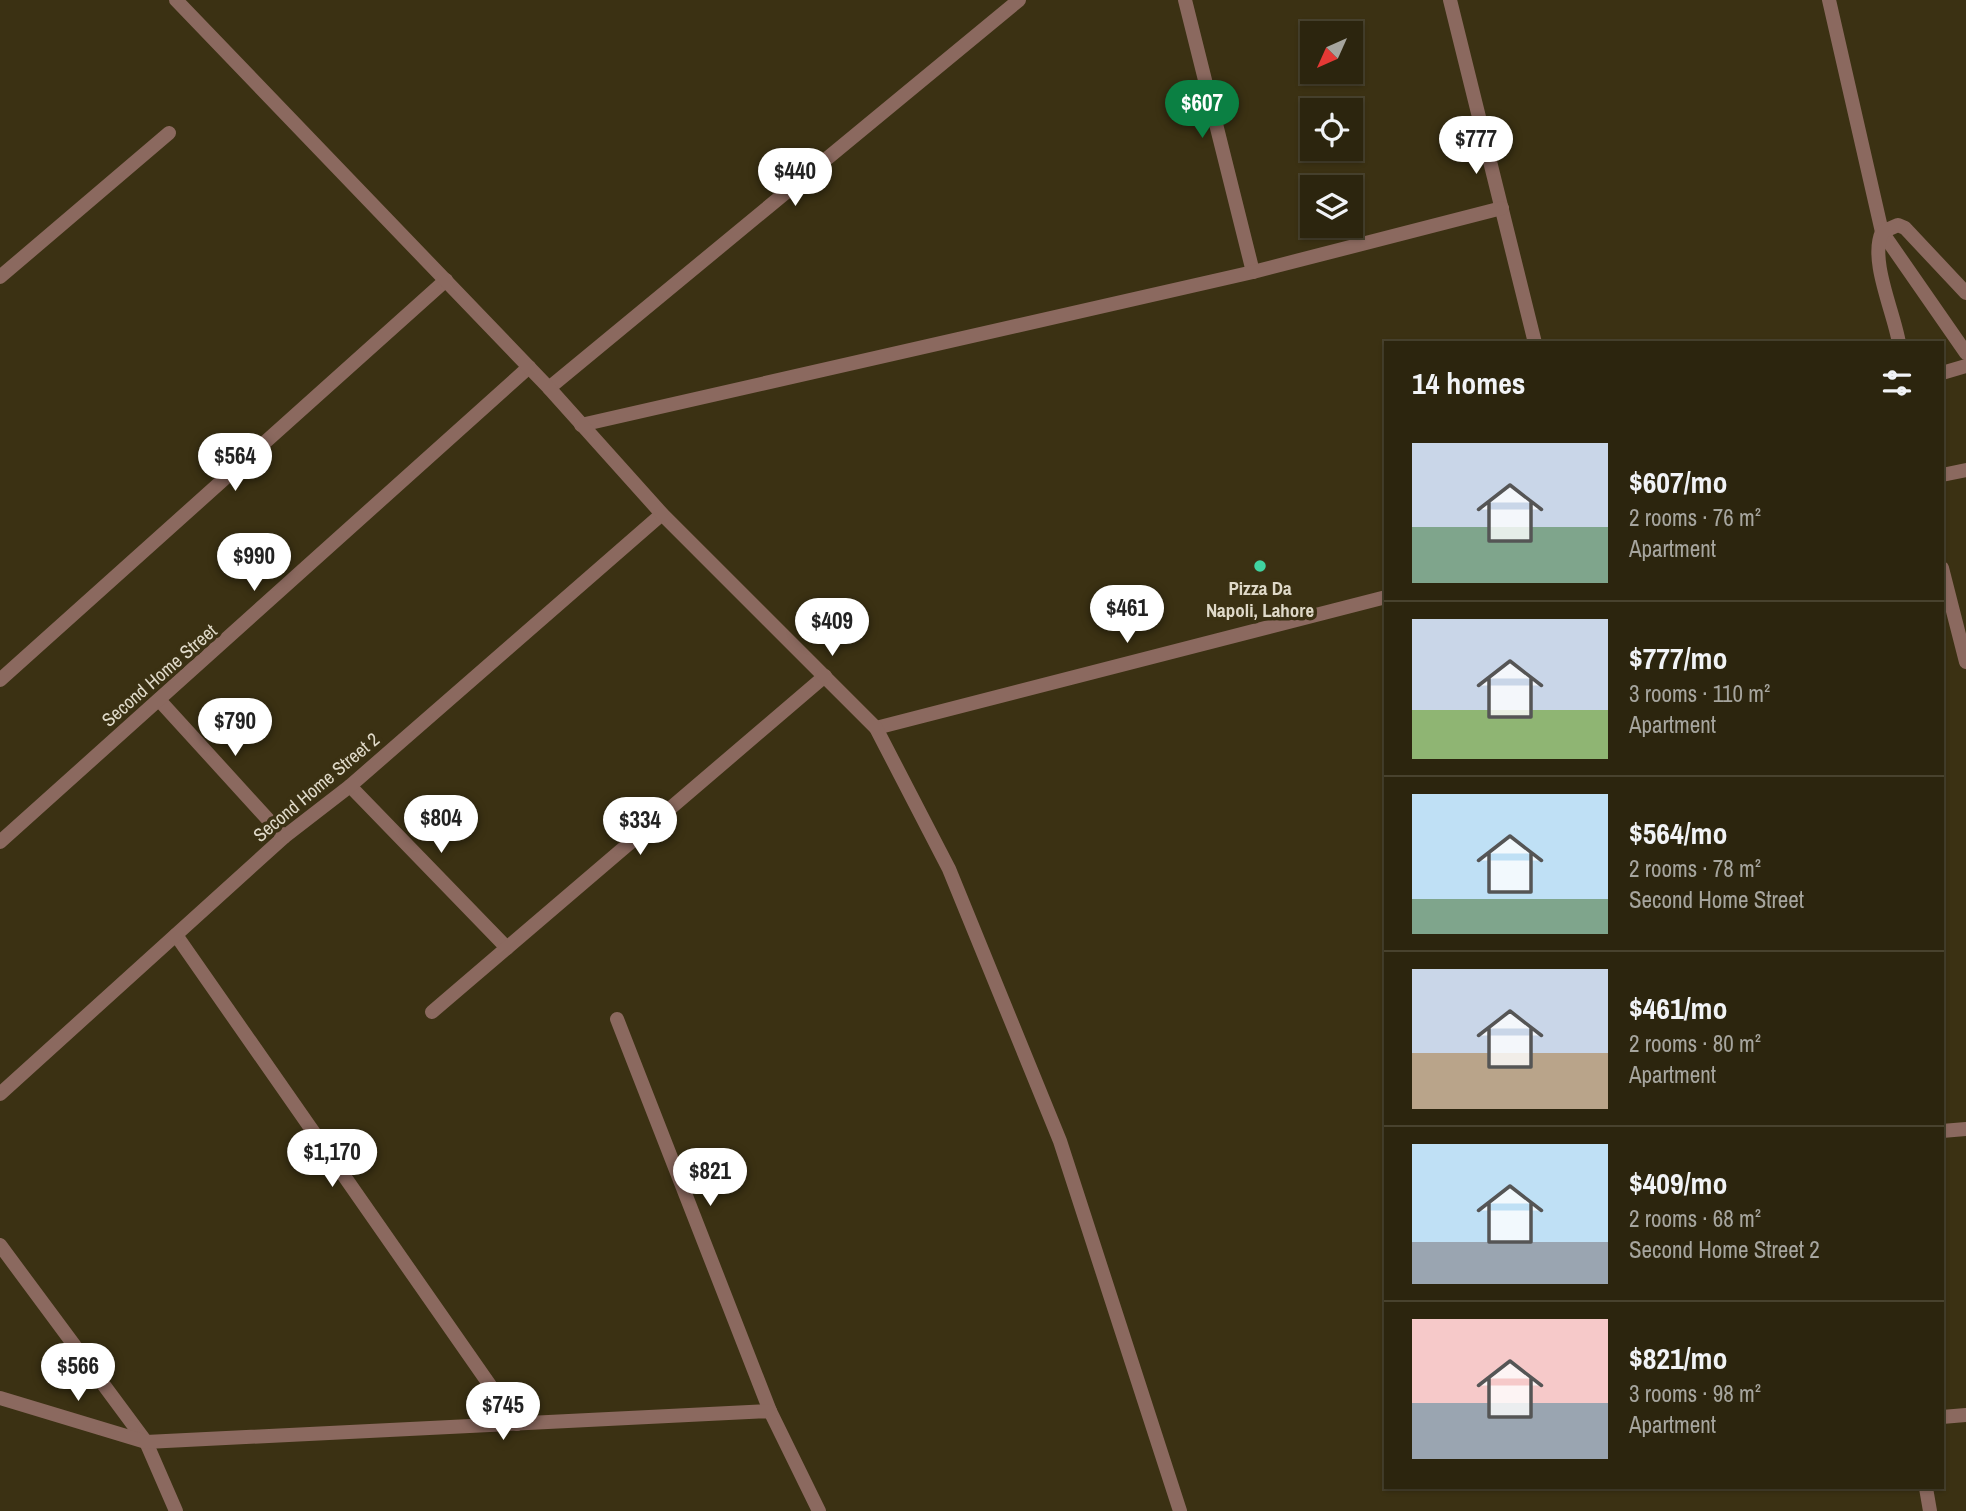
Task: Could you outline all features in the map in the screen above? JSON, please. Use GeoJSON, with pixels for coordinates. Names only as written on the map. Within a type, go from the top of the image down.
{"type":"FeatureCollection","features":[{"type":"Feature","properties":{"kind":"street"},"geometry":{"type":"LineString","coordinates":[[176,0],[549,388],[662,514],[876,728],[949,869],[1060,1141],[1180,1511]]}},
{"type":"Feature","properties":{"kind":"street"},"geometry":{"type":"LineString","coordinates":[[549,388],[1019,0]]}},
{"type":"Feature","properties":{"kind":"street"},"geometry":{"type":"LineString","coordinates":[[1185,0],[1253,272]]}},
{"type":"Feature","properties":{"kind":"street"},"geometry":{"type":"LineString","coordinates":[[1450,0],[1535,341]]}},
{"type":"Feature","properties":{"kind":"street"},"geometry":{"type":"LineString","coordinates":[[1829,0],[1882,232],[1966,353]]}},
{"type":"Feature","properties":{"kind":"street"},"geometry":{"type":"LineString","coordinates":[[0,277],[169,133]]}},
{"type":"Feature","properties":{"kind":"street"},"geometry":{"type":"LineString","coordinates":[[581,425],[1253,272],[1502,208]]}},
{"type":"Feature","properties":{"kind":"street"},"geometry":{"type":"LineString","coordinates":[[1882,232],[1898,225],[1912,233],[1966,293]]}},
{"type":"Feature","properties":{"kind":"street"},"geometry":{"type":"LineString","coordinates":[[1882,232],[1878,246],[1880,263],[1899,341]]}},
{"type":"Feature","properties":{"kind":"street"},"geometry":{"type":"LineString","coordinates":[[0,680],[446,280]]}},
{"type":"Feature","properties":{"kind":"street"},"geometry":{"type":"LineString","coordinates":[[1944,372],[1966,366]]}},
{"type":"Feature","properties":{"kind":"street","name":"Second Home Street"},"geometry":{"type":"LineString","coordinates":[[0,842],[529,367]]}},
{"type":"Feature","properties":{"kind":"street"},"geometry":{"type":"LineString","coordinates":[[1944,475],[1966,470]]}},
{"type":"Feature","properties":{"kind":"street","name":"Second Home Street 2"},"geometry":{"type":"LineString","coordinates":[[0,1094],[284,837],[350,786],[662,514]]}},
{"type":"Feature","properties":{"kind":"street"},"geometry":{"type":"LineString","coordinates":[[1944,576],[1966,662]]}},
{"type":"Feature","properties":{"kind":"street"},"geometry":{"type":"LineString","coordinates":[[876,728],[1384,598]]}},
{"type":"Feature","properties":{"kind":"street"},"geometry":{"type":"LineString","coordinates":[[432,1012],[825,676]]}},
{"type":"Feature","properties":{"kind":"street"},"geometry":{"type":"LineString","coordinates":[[160,701],[284,837]]}},
{"type":"Feature","properties":{"kind":"street"},"geometry":{"type":"LineString","coordinates":[[350,786],[506,948]]}},
{"type":"Feature","properties":{"kind":"street"},"geometry":{"type":"LineString","coordinates":[[176,934],[517,1424]]}},
{"type":"Feature","properties":{"kind":"street"},"geometry":{"type":"LineString","coordinates":[[617,1019],[771,1411],[819,1511]]}},
{"type":"Feature","properties":{"kind":"street"},"geometry":{"type":"LineString","coordinates":[[1944,1131],[1966,1129]]}},
{"type":"Feature","properties":{"kind":"street"},"geometry":{"type":"LineString","coordinates":[[0,1245],[146,1442],[176,1511]]}},
{"type":"Feature","properties":{"kind":"street"},"geometry":{"type":"LineString","coordinates":[[0,1398],[146,1442],[771,1411]]}},
{"type":"Feature","properties":{"kind":"street"},"geometry":{"type":"LineString","coordinates":[[1944,1417],[1966,1415]]}},
{"type":"Feature","properties":{"kind":"street"},"geometry":{"type":"LineString","coordinates":[[1926,1489],[1930,1511]]}},
{"type":"Feature","properties":{"kind":"place","name":"Pizza Da Napoli, Lahore"},"geometry":{"type":"Point","coordinates":[1260,566]}}]}
